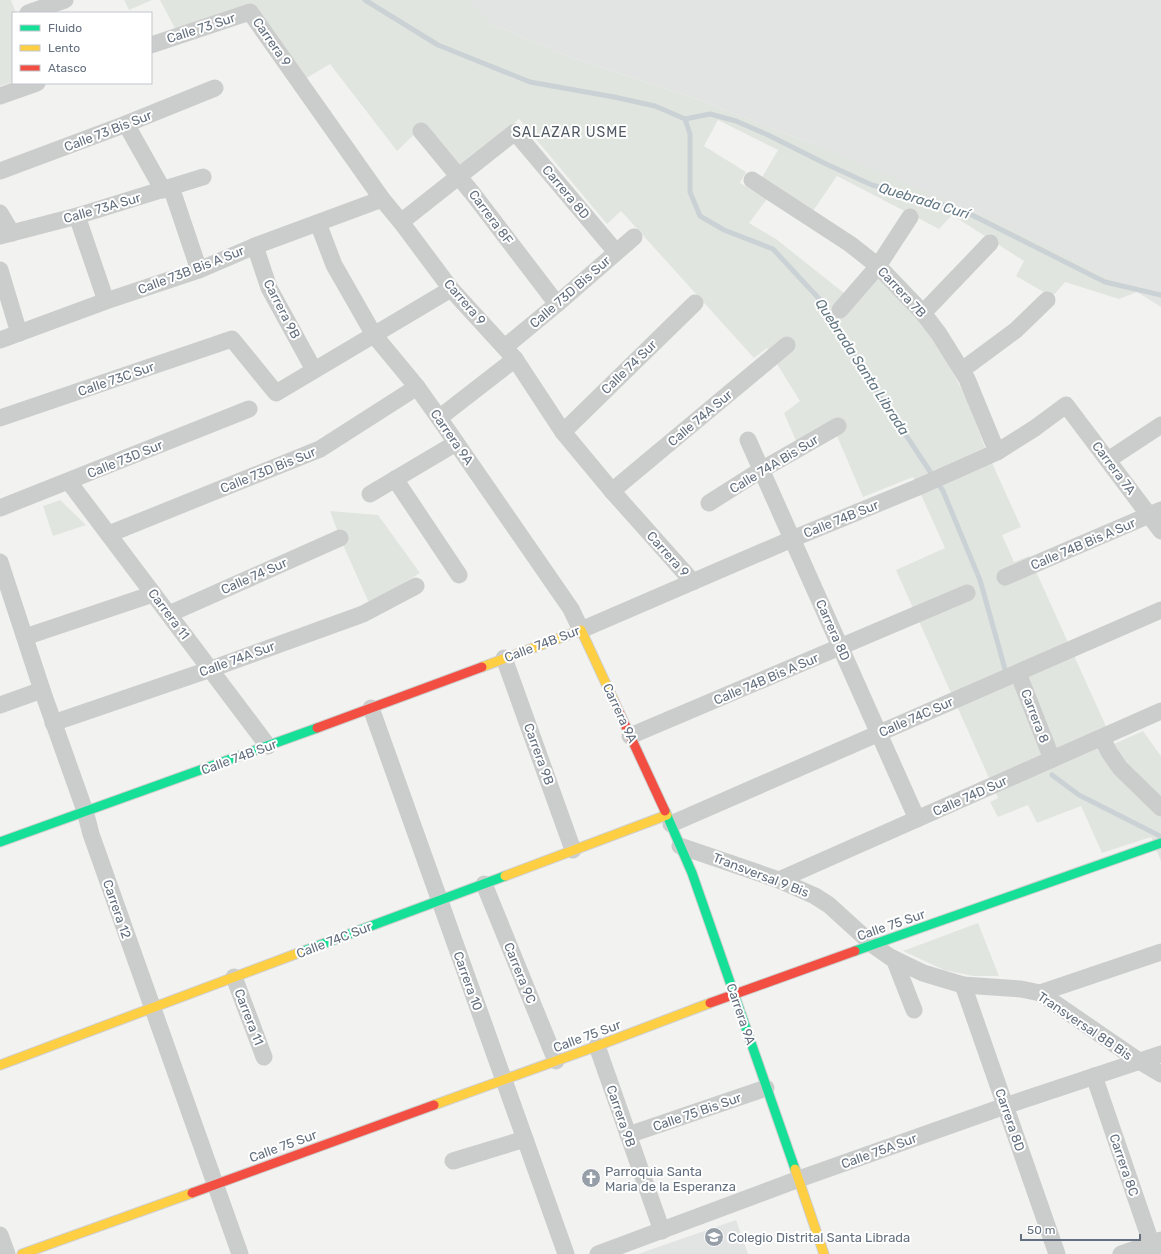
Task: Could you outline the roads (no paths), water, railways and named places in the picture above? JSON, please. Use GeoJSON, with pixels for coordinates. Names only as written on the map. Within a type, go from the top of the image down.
{"type":"FeatureCollection","features":[{"type":"Feature","properties":{"kind":"street"},"geometry":{"type":"LineString","coordinates":[[23,0],[28,12]]}},
{"type":"Feature","properties":{"kind":"street"},"geometry":{"type":"LineString","coordinates":[[31,12],[65,0]]}},
{"type":"Feature","properties":{"kind":"street","name":"Calle 73 Sur"},"geometry":{"type":"LineString","coordinates":[[152,45],[250,12]]}},
{"type":"Feature","properties":{"kind":"street","name":"Carrera 9"},"geometry":{"type":"LineString","coordinates":[[250,12],[382,199],[451,289],[510,353],[563,432],[612,491],[693,582]]}},
{"type":"Feature","properties":{"kind":"street"},"geometry":{"type":"LineString","coordinates":[[0,96],[34,84]]}},
{"type":"Feature","properties":{"kind":"street","name":"Calle 73 Bis Sur"},"geometry":{"type":"LineString","coordinates":[[0,171],[126,124],[215,88]]}},
{"type":"Feature","properties":{"kind":"street"},"geometry":{"type":"LineString","coordinates":[[126,124],[167,188],[198,270]]}},
{"type":"Feature","properties":{"kind":"street","name":"Carrera 8F"},"geometry":{"type":"LineString","coordinates":[[421,132],[459,176],[557,304]]}},
{"type":"Feature","properties":{"kind":"street","name":"Carrera 8D"},"geometry":{"type":"LineString","coordinates":[[459,176],[515,132],[616,252]]}},
{"type":"Feature","properties":{"kind":"street"},"geometry":{"type":"LineString","coordinates":[[401,222],[459,176]]}},
{"type":"Feature","properties":{"kind":"street","name":"Calle 73A Sur"},"geometry":{"type":"LineString","coordinates":[[6,235],[77,216],[203,177]]}},
{"type":"Feature","properties":{"kind":"street","name":"Carrera 7B"},"geometry":{"type":"LineString","coordinates":[[752,180],[850,244],[878,266],[923,313],[939,334],[967,379],[997,452]]}},
{"type":"Feature","properties":{"kind":"street","name":"Calle 73B Bis A Sur"},"geometry":{"type":"LineString","coordinates":[[0,340],[106,301],[198,270],[255,246],[382,199]]}},
{"type":"Feature","properties":{"kind":"street"},"geometry":{"type":"LineString","coordinates":[[0,213],[6,235]]}},
{"type":"Feature","properties":{"kind":"street"},"geometry":{"type":"LineString","coordinates":[[77,216],[106,301]]}},
{"type":"Feature","properties":{"kind":"street"},"geometry":{"type":"LineString","coordinates":[[840,310],[878,266],[910,217]]}},
{"type":"Feature","properties":{"kind":"street","name":"Carrera 9A"},"geometry":{"type":"LineString","coordinates":[[318,223],[334,265],[374,335],[417,387],[571,609],[692,873],[824,1254]]}},
{"type":"Feature","properties":{"kind":"street","name":"Calle 73D Bis Sur"},"geometry":{"type":"LineString","coordinates":[[439,418],[510,353],[557,304],[634,237]]}},
{"type":"Feature","properties":{"kind":"street"},"geometry":{"type":"LineString","coordinates":[[923,313],[990,243]]}},
{"type":"Feature","properties":{"kind":"street","name":"Carrera 9B"},"geometry":{"type":"LineString","coordinates":[[255,246],[269,288],[314,370]]}},
{"type":"Feature","properties":{"kind":"street"},"geometry":{"type":"LineString","coordinates":[[0,270],[19,333]]}},
{"type":"Feature","properties":{"kind":"street"},"geometry":{"type":"LineString","coordinates":[[314,370],[451,289]]}},
{"type":"Feature","properties":{"kind":"street"},"geometry":{"type":"LineString","coordinates":[[962,370],[1016,330],[1047,300]]}},
{"type":"Feature","properties":{"kind":"street","name":"Calle 74 Sur"},"geometry":{"type":"LineString","coordinates":[[563,432],[695,303]]}},
{"type":"Feature","properties":{"kind":"street","name":"Calle 73C Sur"},"geometry":{"type":"LineString","coordinates":[[0,418],[232,339],[276,393],[314,370]]}},
{"type":"Feature","properties":{"kind":"street","name":"Calle 74A Sur"},"geometry":{"type":"LineString","coordinates":[[612,491],[787,345]]}},
{"type":"Feature","properties":{"kind":"street","name":"Calle 73D Bis Sur"},"geometry":{"type":"LineString","coordinates":[[109,534],[320,449],[417,387]]}},
{"type":"Feature","properties":{"kind":"street","name":"Calle 74B Sur"},"geometry":{"type":"LineString","coordinates":[[0,842],[268,746],[581,630],[997,452],[1035,428],[1066,405]]}},
{"type":"Feature","properties":{"kind":"street","name":"Carrera 7A"},"geometry":{"type":"LineString","coordinates":[[1066,405],[1108,460],[1155,513],[1161,531]]}},
{"type":"Feature","properties":{"kind":"street","name":"Calle 73D Sur"},"geometry":{"type":"LineString","coordinates":[[0,508],[249,409]]}},
{"type":"Feature","properties":{"kind":"street","name":"Calle 74A Bis Sur"},"geometry":{"type":"LineString","coordinates":[[709,503],[761,470],[838,426]]}},
{"type":"Feature","properties":{"kind":"street"},"geometry":{"type":"LineString","coordinates":[[1108,460],[1161,426]]}},
{"type":"Feature","properties":{"kind":"street","name":"Carrera 8D"},"geometry":{"type":"LineString","coordinates":[[748,440],[917,819]]}},
{"type":"Feature","properties":{"kind":"street"},"geometry":{"type":"LineString","coordinates":[[370,494],[456,443]]}},
{"type":"Feature","properties":{"kind":"street"},"geometry":{"type":"LineString","coordinates":[[395,479],[459,575]]}},
{"type":"Feature","properties":{"kind":"street","name":"Carrera 11"},"geometry":{"type":"LineString","coordinates":[[68,482],[109,534],[268,746]]}},
{"type":"Feature","properties":{"kind":"street","name":"Calle 74B Bis A Sur"},"geometry":{"type":"LineString","coordinates":[[1005,577],[1155,513]]}},
{"type":"Feature","properties":{"kind":"street","name":"Calle 74 Sur"},"geometry":{"type":"LineString","coordinates":[[169,614],[340,538]]}},
{"type":"Feature","properties":{"kind":"street","name":"Carrera 12"},"geometry":{"type":"LineString","coordinates":[[0,562],[42,690],[85,811],[91,834],[214,1185],[240,1254]]}},
{"type":"Feature","properties":{"kind":"street","name":"Calle 74A Sur"},"geometry":{"type":"LineString","coordinates":[[54,722],[211,669],[363,614],[416,586]]}},
{"type":"Feature","properties":{"kind":"street","name":"Calle 74B Bis A Sur"},"geometry":{"type":"LineString","coordinates":[[630,736],[967,593]]}},
{"type":"Feature","properties":{"kind":"street"},"geometry":{"type":"LineString","coordinates":[[25,637],[153,594]]}},
{"type":"Feature","properties":{"kind":"street","name":"Calle 74C Sur"},"geometry":{"type":"LineString","coordinates":[[0,1065],[573,850],[669,820],[879,734],[1161,610]]}},
{"type":"Feature","properties":{"kind":"street","name":"Carrera 9B"},"geometry":{"type":"LineString","coordinates":[[504,658],[573,850]]}},
{"type":"Feature","properties":{"kind":"street","name":"Carrera 8"},"geometry":{"type":"LineString","coordinates":[[1018,673],[1052,759]]}},
{"type":"Feature","properties":{"kind":"street"},"geometry":{"type":"LineString","coordinates":[[0,705],[42,690]]}},
{"type":"Feature","properties":{"kind":"street","name":"Carrera 10"},"geometry":{"type":"LineString","coordinates":[[371,708],[566,1254]]}},
{"type":"Feature","properties":{"kind":"street","name":"Calle 74D Sur"},"geometry":{"type":"LineString","coordinates":[[779,880],[1161,711]]}},
{"type":"Feature","properties":{"kind":"street"},"geometry":{"type":"LineString","coordinates":[[1102,738],[1109,752],[1120,768],[1161,808]]}},
{"type":"Feature","properties":{"kind":"street","name":"Calle 75 Sur"},"geometry":{"type":"LineString","coordinates":[[22,1254],[50,1249],[214,1185],[597,1046],[734,994],[1159,844]]}},
{"type":"Feature","properties":{"kind":"street","name":"Transversal 9 Bis"},"geometry":{"type":"LineString","coordinates":[[680,846],[779,880],[815,896],[829,905],[873,945]]}},
{"type":"Feature","properties":{"kind":"street","name":"Carrera 9C"},"geometry":{"type":"LineString","coordinates":[[484,884],[556,1061]]}},
{"type":"Feature","properties":{"kind":"street","name":"Transversal 8B Bis"},"geometry":{"type":"LineString","coordinates":[[873,945],[894,959],[924,973],[963,985],[1021,989],[1040,993],[1139,1062],[1161,1074]]}},
{"type":"Feature","properties":{"kind":"street"},"geometry":{"type":"LineString","coordinates":[[1040,993],[1161,952]]}},
{"type":"Feature","properties":{"kind":"street"},"geometry":{"type":"LineString","coordinates":[[894,959],[914,1010]]}},
{"type":"Feature","properties":{"kind":"street","name":"Carrera 11"},"geometry":{"type":"LineString","coordinates":[[234,977],[264,1057]]}},
{"type":"Feature","properties":{"kind":"street","name":"Carrera 8D"},"geometry":{"type":"LineString","coordinates":[[963,985],[1057,1254]]}},
{"type":"Feature","properties":{"kind":"street","name":"Carrera 9B"},"geometry":{"type":"LineString","coordinates":[[597,1046],[662,1231]]}},
{"type":"Feature","properties":{"kind":"street","name":"Calle 75A Sur"},"geometry":{"type":"LineString","coordinates":[[598,1254],[799,1179],[1005,1106],[1161,1054]]}},
{"type":"Feature","properties":{"kind":"street","name":"Carrera 8C"},"geometry":{"type":"LineString","coordinates":[[1094,1076],[1156,1246]]}},
{"type":"Feature","properties":{"kind":"street","name":"Calle 75 Bis Sur"},"geometry":{"type":"LineString","coordinates":[[628,1135],[766,1088]]}},
{"type":"Feature","properties":{"kind":"street"},"geometry":{"type":"LineString","coordinates":[[453,1161],[525,1138]]}},
{"type":"Feature","properties":{"kind":"street"},"geometry":{"type":"LineString","coordinates":[[0,1235],[7,1254]]}},
{"type":"Feature","properties":{"kind":"street"},"geometry":{"type":"LineString","coordinates":[[1121,1254],[1156,1246]]}},
{"type":"Feature","properties":{"kind":"waterway","name":"Quebrada Santa Librada"},"geometry":{"type":"LineString","coordinates":[[365,0],[438,45],[530,82],[655,106],[685,119],[690,134],[690,192],[700,216],[724,230],[773,249],[823,303],[864,372],[943,491],[980,580],[1005,669]]}},
{"type":"Feature","properties":{"kind":"waterway","name":"Quebrada Curí"},"geometry":{"type":"LineString","coordinates":[[685,119],[710,114],[736,121],[872,185],[929,200],[972,215],[1105,282],[1161,295]]}},
{"type":"Feature","properties":{"kind":"waterway","name":"Quebrada Santa Librada"},"geometry":{"type":"LineString","coordinates":[[1052,775],[1079,795],[1160,836]]}},
{"type":"Feature","properties":{"kind":"place","name":"Parroquia Santa Maria de la Esperanza"},"geometry":{"type":"Point","coordinates":[591,1178]}},
{"type":"Feature","properties":{"kind":"place","name":"Colegio Distrital Santa Librada"},"geometry":{"type":"Point","coordinates":[714,1237]}},
{"type":"Feature","properties":{"kind":"district","name":"SALAZAR USME"},"geometry":{"type":"Point","coordinates":[570,132]}}]}
